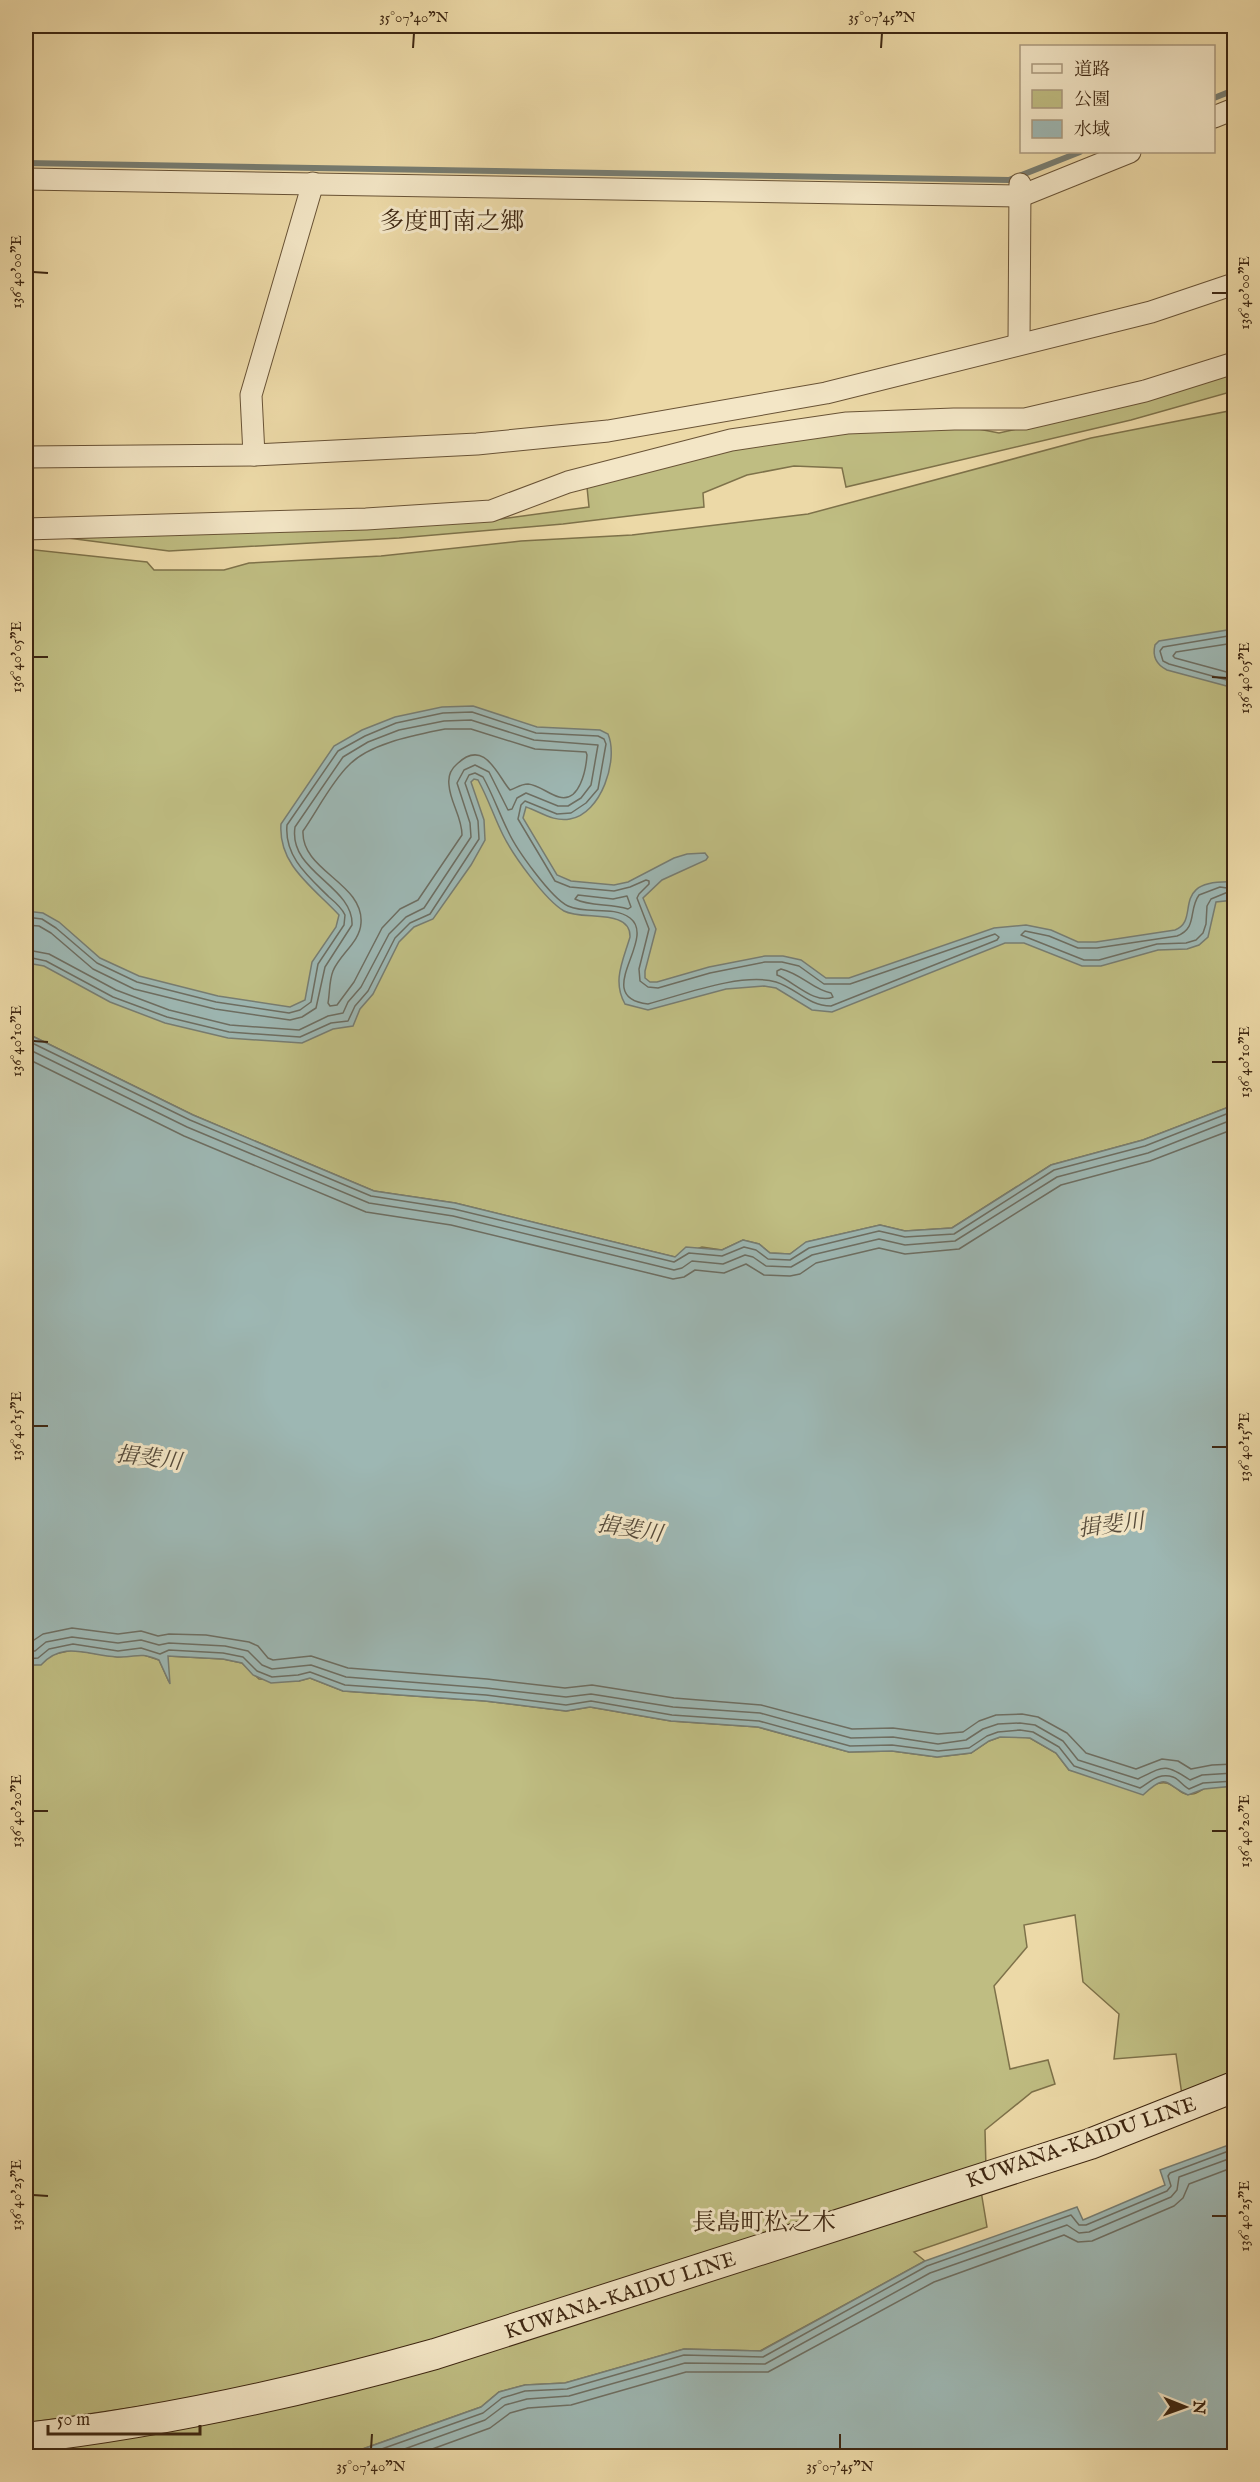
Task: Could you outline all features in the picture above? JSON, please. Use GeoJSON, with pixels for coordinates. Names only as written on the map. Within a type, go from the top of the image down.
{"type":"FeatureCollection","features":[{"type":"Feature","properties":{"kind":"main road","name":"KUWANA-KAIDU LINE"},"geometry":{"type":"LineString","coordinates":[[26,2438],[223,2408],[349,2378],[435,2354],[1090,2144],[1234,2087]]}},
{"type":"Feature","properties":{"kind":"street"},"geometry":{"type":"LineString","coordinates":[[1215,117],[1234,109]]}},
{"type":"Feature","properties":{"kind":"street"},"geometry":{"type":"LineString","coordinates":[[26,179],[1021,190],[1127,153]]}},
{"type":"Feature","properties":{"kind":"street"},"geometry":{"type":"LineString","coordinates":[[254,454],[251,395],[313,183]]}},
{"type":"Feature","properties":{"kind":"street"},"geometry":{"type":"LineString","coordinates":[[1019,343],[1021,190]]}},
{"type":"Feature","properties":{"kind":"street"},"geometry":{"type":"LineString","coordinates":[[26,457],[254,454],[477,444],[608,431],[826,393],[1019,343],[1151,312],[1234,284]]}},
{"type":"Feature","properties":{"kind":"street"},"geometry":{"type":"LineString","coordinates":[[26,529],[366,519],[491,511],[568,482],[731,440],[847,423],[1025,419],[1145,392],[1234,363]]}},
{"type":"Feature","properties":{"kind":"green space"},"geometry":{"type":"Polygon","coordinates":[[[1234,370],[1234,391],[1131,420],[846,487],[842,468],[794,466],[747,475],[703,493],[704,507],[563,524],[399,538],[169,551],[52,536],[493,520],[589,507],[587,487],[721,452],[844,432],[968,427],[999,433],[1234,370]]]}},
{"type":"Feature","properties":{"kind":"green space"},"geometry":{"type":"Polygon","coordinates":[[[1234,410],[1234,1105],[1143,1140],[1051,1165],[952,1228],[905,1231],[880,1225],[807,1242],[790,1254],[770,1253],[759,1244],[743,1240],[722,1250],[702,1247],[675,1257],[455,1203],[374,1191],[193,1115],[26,1033],[26,549],[147,562],[154,570],[224,570],[249,563],[381,556],[521,541],[632,535],[808,514],[1091,438],[1234,410]]]}},
{"type":"Feature","properties":{"kind":"green space"},"geometry":{"type":"Polygon","coordinates":[[[73,1650],[118,1657],[141,1654],[159,1660],[169,1682],[167,1656],[223,1659],[242,1663],[259,1679],[299,1681],[310,1678],[343,1691],[485,1701],[566,1711],[590,1707],[671,1721],[758,1727],[849,1752],[892,1751],[937,1757],[971,1753],[989,1741],[1000,1737],[1019,1736],[1030,1738],[1056,1753],[1069,1770],[1153,1785],[1171,1784],[1186,1794],[1196,1793],[1209,1787],[1234,1786],[1234,2074],[1182,2095],[1176,2054],[1114,2059],[1119,2014],[1083,1982],[1075,1915],[1024,1925],[1027,1947],[994,1986],[1010,2069],[1048,2060],[1055,2084],[1032,2092],[985,2130],[986,2169],[424,2347],[219,2395],[26,2423],[26,1665],[41,1664],[50,1655],[73,1650]]]}},
{"type":"Feature","properties":{"kind":"green space"},"geometry":{"type":"Polygon","coordinates":[[[981,2191],[987,2227],[914,2252],[925,2261],[760,2351],[684,2349],[565,2383],[525,2385],[499,2392],[481,2407],[343,2456],[26,2456],[26,2448],[44,2446],[981,2191]]]}},
{"type":"Feature","properties":{"kind":"water"},"geometry":{"type":"Polygon","coordinates":[[[1234,629],[1234,688],[1167,670],[1160,666],[1155,657],[1155,645],[1159,641],[1234,629]]]}},
{"type":"Feature","properties":{"kind":"water"},"geometry":{"type":"Polygon","coordinates":[[[473,706],[537,727],[600,730],[608,734],[611,745],[609,771],[599,797],[591,807],[581,815],[564,820],[526,807],[523,818],[557,875],[571,881],[614,885],[628,882],[674,858],[687,854],[705,853],[708,857],[662,880],[643,898],[656,929],[645,971],[645,978],[650,982],[765,956],[783,956],[801,960],[826,978],[849,978],[994,928],[1026,925],[1051,930],[1078,942],[1096,942],[1175,930],[1183,925],[1193,893],[1200,887],[1213,883],[1234,882],[1234,900],[1216,902],[1208,937],[1199,945],[1187,949],[1158,950],[1101,966],[1082,966],[1024,943],[1005,943],[832,1012],[812,1010],[776,988],[764,986],[726,989],[648,1010],[625,1004],[621,996],[619,979],[630,937],[628,928],[623,922],[614,919],[572,914],[556,905],[514,854],[478,780],[474,779],[471,782],[484,820],[485,840],[471,865],[433,919],[414,927],[399,942],[373,994],[360,1009],[353,1026],[333,1029],[302,1043],[228,1038],[165,1023],[110,1002],[44,966],[33,964],[26,969],[26,911],[43,913],[59,922],[100,958],[139,976],[218,996],[290,1007],[305,1000],[312,962],[336,927],[339,915],[308,885],[291,863],[285,852],[281,824],[334,746],[362,730],[395,717],[442,707],[473,706]]]}},
{"type":"Feature","properties":{"kind":"water","name":"揖斐川"},"geometry":{"type":"Polygon","coordinates":[[[26,1033],[193,1115],[374,1191],[455,1203],[675,1257],[686,1247],[722,1250],[743,1240],[759,1244],[770,1253],[790,1254],[806,1242],[880,1225],[905,1231],[952,1228],[1051,1165],[1143,1140],[1234,1105],[1234,1786],[1204,1789],[1188,1795],[1162,1782],[1157,1783],[1143,1795],[1069,1770],[1056,1753],[1030,1738],[1000,1737],[989,1741],[971,1753],[937,1757],[892,1751],[849,1752],[758,1727],[671,1721],[590,1707],[566,1711],[485,1701],[343,1691],[310,1678],[271,1683],[253,1675],[242,1663],[223,1659],[168,1656],[170,1684],[159,1660],[146,1656],[117,1657],[68,1651],[50,1657],[41,1665],[26,1665],[26,1033]]]}},
{"type":"Feature","properties":{"kind":"water"},"geometry":{"type":"Polygon","coordinates":[[[1234,2143],[1234,2456],[343,2456],[481,2407],[499,2392],[525,2385],[565,2383],[684,2349],[761,2351],[925,2261],[1077,2207],[1083,2220],[1165,2185],[1160,2170],[1234,2143]]]}},
{"type":"Feature","properties":{"kind":"waterway"},"geometry":{"type":"LineString","coordinates":[[1215,98],[1234,90]]}},
{"type":"Feature","properties":{"kind":"waterway"},"geometry":{"type":"LineString","coordinates":[[26,163],[1009,180],[1077,153]]}},
{"type":"Feature","properties":{"kind":"district","name":"多度町南之郷"},"geometry":{"type":"Point","coordinates":[452,221]}},
{"type":"Feature","properties":{"kind":"district","name":"長島町松之木"},"geometry":{"type":"Point","coordinates":[764,2222]}}]}
